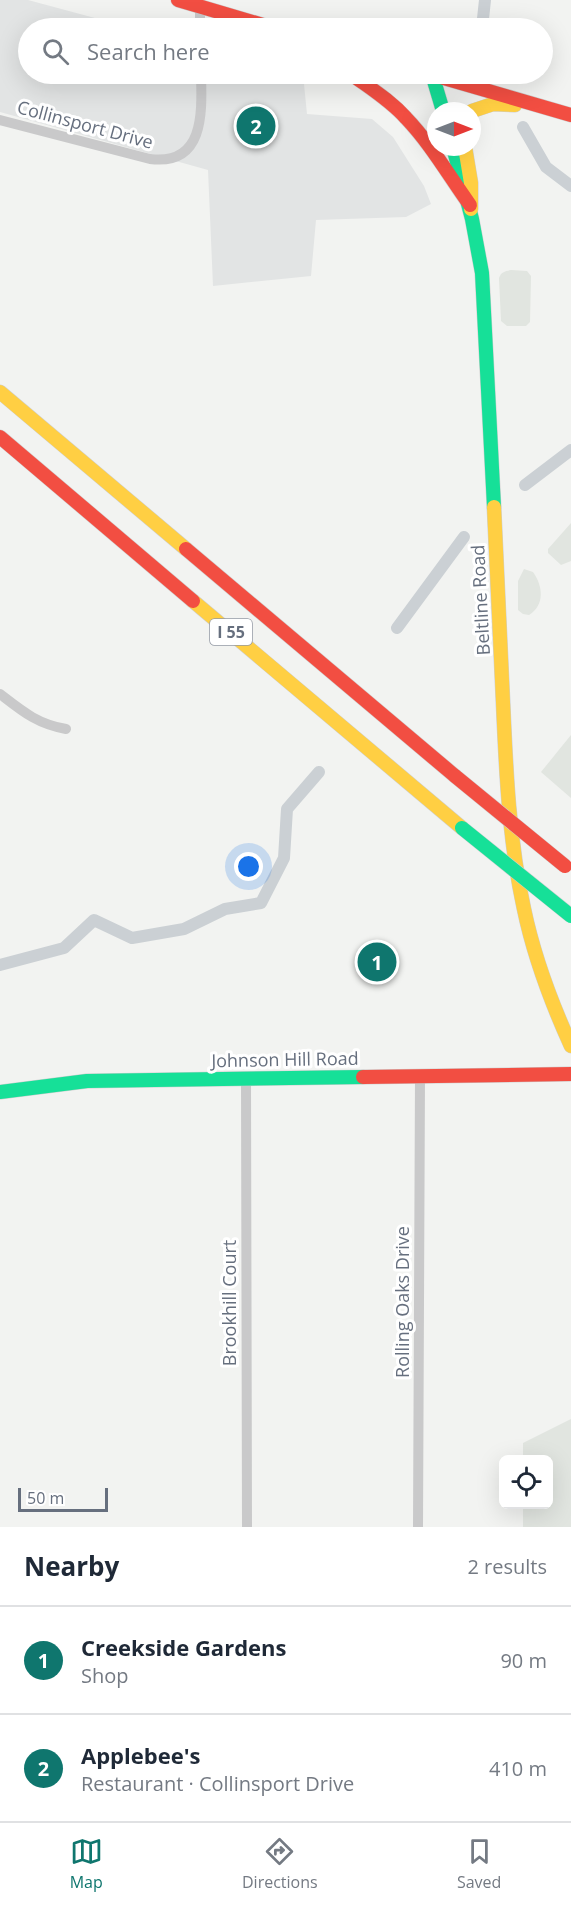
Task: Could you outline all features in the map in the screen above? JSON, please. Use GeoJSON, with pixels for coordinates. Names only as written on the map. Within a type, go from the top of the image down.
{"type":"FeatureCollection","features":[{"type":"Feature","properties":{"kind":"main road"},"geometry":{"type":"LineString","coordinates":[[178,0],[200,3],[244,18]]}},
{"type":"Feature","properties":{"kind":"main road"},"geometry":{"type":"LineString","coordinates":[[365,84],[388,100],[408,119],[433,150],[470,207]]}},
{"type":"Feature","properties":{"kind":"main road"},"geometry":{"type":"LineString","coordinates":[[434,84],[440,102]]}},
{"type":"Feature","properties":{"kind":"main road"},"geometry":{"type":"LineString","coordinates":[[466,84],[571,115]]}},
{"type":"Feature","properties":{"kind":"main road"},"geometry":{"type":"LineString","coordinates":[[481,108],[493,104],[546,107]]}},
{"type":"Feature","properties":{"kind":"main road","name":"Beltline Road"},"geometry":{"type":"LineString","coordinates":[[456,156],[482,263],[511,840],[519,891],[538,966],[571,1046]]}},
{"type":"Feature","properties":{"kind":"main road"},"geometry":{"type":"LineString","coordinates":[[466,156],[471,183],[470,207]]}},
{"type":"Feature","properties":{"kind":"main road","name":"I 55"},"geometry":{"type":"LineString","coordinates":[[0,392],[455,776],[568,868]]}},
{"type":"Feature","properties":{"kind":"main road","name":"I 55"},"geometry":{"type":"LineString","coordinates":[[0,437],[462,828],[571,916]]}},
{"type":"Feature","properties":{"kind":"main road","name":"Johnson Hill Road"},"geometry":{"type":"LineString","coordinates":[[0,1092],[87,1081],[571,1074]]}},
{"type":"Feature","properties":{"kind":"street","name":"Collinsport Drive"},"geometry":{"type":"LineString","coordinates":[[0,120],[150,159],[171,158],[190,146],[198,134],[201,119],[201,84]]}},
{"type":"Feature","properties":{"kind":"street"},"geometry":{"type":"LineString","coordinates":[[0,694],[35,720],[66,729]]}},
{"type":"Feature","properties":{"kind":"street","name":"Rolling Oaks Drive"},"geometry":{"type":"LineString","coordinates":[[418,1527],[420,1077]]}},
{"type":"Feature","properties":{"kind":"street","name":"Brookhill Court"},"geometry":{"type":"LineString","coordinates":[[246,1079],[247,1527]]}},
{"type":"Feature","properties":{"kind":"shaded area"},"geometry":{"type":"Polygon","coordinates":[[[0,0],[28,0],[95,18],[18,18],[18,84],[304,84],[307,114],[372,119],[393,137],[424,186],[431,204],[406,217],[316,220],[311,276],[213,286],[208,170],[0,112],[0,0]]]}},
{"type":"Feature","properties":{"kind":"shaded area"},"geometry":{"type":"Polygon","coordinates":[[[527,271],[531,276],[530,322],[526,326],[507,326],[501,321],[499,278],[504,272],[527,271]]]}},
{"type":"Feature","properties":{"kind":"shaded area"},"geometry":{"type":"Polygon","coordinates":[[[571,523],[571,561],[561,565],[548,553],[548,549],[571,523]]]}},
{"type":"Feature","properties":{"kind":"shaded area"},"geometry":{"type":"Polygon","coordinates":[[[524,569],[533,572],[539,583],[541,595],[538,606],[529,615],[518,610],[518,581],[524,569]]]}},
{"type":"Feature","properties":{"kind":"shaded area"},"geometry":{"type":"Polygon","coordinates":[[[571,735],[571,798],[541,772],[571,735]]]}},
{"type":"Feature","properties":{"kind":"shaded area"},"geometry":{"type":"Polygon","coordinates":[[[571,1419],[571,1527],[523,1527],[523,1509],[553,1509],[553,1455],[523,1455],[523,1443],[571,1419]]]}},
{"type":"Feature","properties":{"kind":"waterway"},"geometry":{"type":"LineString","coordinates":[[483,18],[485,0]]}},
{"type":"Feature","properties":{"kind":"waterway"},"geometry":{"type":"LineString","coordinates":[[523,127],[546,167],[571,186]]}},
{"type":"Feature","properties":{"kind":"waterway"},"geometry":{"type":"LineString","coordinates":[[525,485],[571,450]]}},
{"type":"Feature","properties":{"kind":"waterway"},"geometry":{"type":"LineString","coordinates":[[397,628],[464,537]]}},
{"type":"Feature","properties":{"kind":"waterway"},"geometry":{"type":"LineString","coordinates":[[0,965],[64,948],[94,920],[132,938],[184,929],[225,909],[261,903],[284,858],[287,809],[319,772]]}},
{"type":"Feature","properties":{"kind":"traffic: fast"},"geometry":{"type":"LineString","coordinates":[[435,84],[440,102]]}},
{"type":"Feature","properties":{"kind":"traffic: fast"},"geometry":{"type":"LineString","coordinates":[[455,156],[472,219],[482,273],[494,507]]}},
{"type":"Feature","properties":{"kind":"traffic: fast"},"geometry":{"type":"LineString","coordinates":[[462,828],[571,916]]}},
{"type":"Feature","properties":{"kind":"traffic: fast"},"geometry":{"type":"LineString","coordinates":[[0,1092],[87,1081],[363,1077]]}},
{"type":"Feature","properties":{"kind":"traffic: slow"},"geometry":{"type":"LineString","coordinates":[[481,108],[493,104],[515,105]]}},
{"type":"Feature","properties":{"kind":"traffic: slow"},"geometry":{"type":"LineString","coordinates":[[466,156],[471,183],[471,209]]}},
{"type":"Feature","properties":{"kind":"traffic: slow"},"geometry":{"type":"LineString","coordinates":[[0,392],[186,549]]}},
{"type":"Feature","properties":{"kind":"traffic: slow"},"geometry":{"type":"LineString","coordinates":[[494,507],[505,754],[515,858],[524,909],[538,962],[571,1046]]}},
{"type":"Feature","properties":{"kind":"traffic: slow"},"geometry":{"type":"LineString","coordinates":[[193,601],[462,828]]}},
{"type":"Feature","properties":{"kind":"traffic: jam"},"geometry":{"type":"LineString","coordinates":[[178,0],[239,18]]}},
{"type":"Feature","properties":{"kind":"traffic: jam"},"geometry":{"type":"LineString","coordinates":[[365,84],[387,100],[415,128],[470,205]]}},
{"type":"Feature","properties":{"kind":"traffic: jam"},"geometry":{"type":"LineString","coordinates":[[464,84],[571,115]]}},
{"type":"Feature","properties":{"kind":"traffic: jam"},"geometry":{"type":"LineString","coordinates":[[0,437],[193,601]]}},
{"type":"Feature","properties":{"kind":"traffic: jam"},"geometry":{"type":"LineString","coordinates":[[186,549],[455,776]]}},
{"type":"Feature","properties":{"kind":"traffic: jam"},"geometry":{"type":"LineString","coordinates":[[455,776],[565,866]]}},
{"type":"Feature","properties":{"kind":"traffic: jam"},"geometry":{"type":"LineString","coordinates":[[363,1077],[571,1074]]}},
{"type":"Feature","properties":{"kind":"place","name":"Applebee's"},"geometry":{"type":"Point","coordinates":[256,126]}},
{"type":"Feature","properties":{"kind":"place","name":"Creekside Gardens"},"geometry":{"type":"Point","coordinates":[377,962]}}]}
